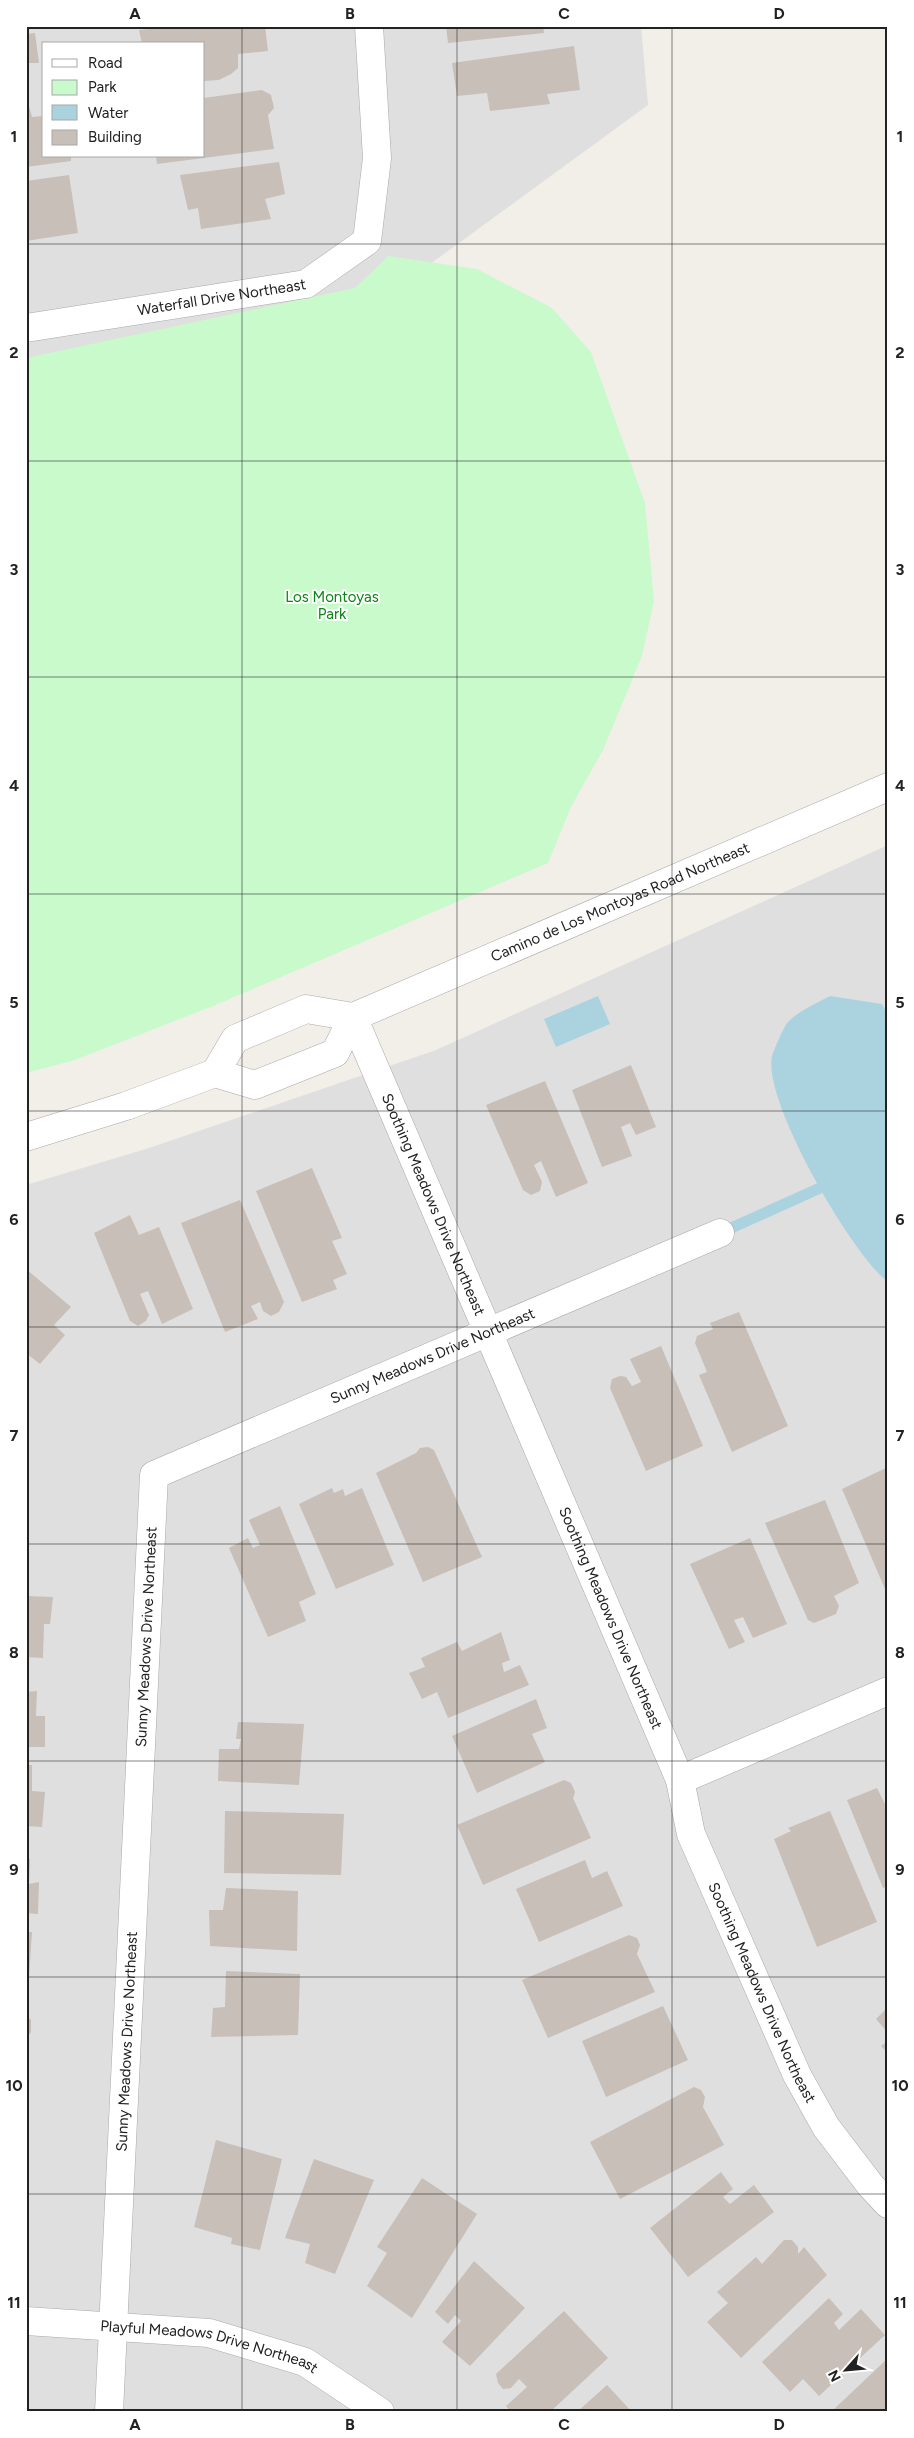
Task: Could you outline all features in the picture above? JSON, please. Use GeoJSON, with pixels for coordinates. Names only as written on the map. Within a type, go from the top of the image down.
{"type":"FeatureCollection","features":[{"type":"Feature","properties":{"kind":"street","name":"Waterfall Drive Northeast"},"geometry":{"type":"LineString","coordinates":[[26,328],[306,284],[367,241],[377,158],[369,26]]}},
{"type":"Feature","properties":{"kind":"street","name":"Camino de Los Montoyas Road Northeast"},"geometry":{"type":"LineString","coordinates":[[353,1017],[888,787]]}},
{"type":"Feature","properties":{"kind":"street"},"geometry":{"type":"LineString","coordinates":[[26,1137],[126,1106],[215,1073],[255,1085],[335,1053],[353,1017],[306,1010],[300,1012],[235,1039],[215,1073]]}},
{"type":"Feature","properties":{"kind":"street","name":"Soothing Meadows Drive Northeast"},"geometry":{"type":"LineString","coordinates":[[353,1017],[680,1780],[691,1834],[797,2075],[826,2127],[871,2186],[888,2204]]}},
{"type":"Feature","properties":{"kind":"street","name":"Sunny Meadows Drive Northeast"},"geometry":{"type":"LineString","coordinates":[[109,2412],[154,1475],[720,1233]]}},
{"type":"Feature","properties":{"kind":"street"},"geometry":{"type":"LineString","coordinates":[[680,1780],[888,1691]]}},
{"type":"Feature","properties":{"kind":"street","name":"Playful Meadows Drive Northeast"},"geometry":{"type":"LineString","coordinates":[[26,2322],[209,2333],[305,2362],[380,2412]]}},
{"type":"Feature","properties":{"kind":"shaded area"},"geometry":{"type":"Polygon","coordinates":[[[26,26],[641,26],[648,105],[374,305],[26,381],[26,26]]]}},
{"type":"Feature","properties":{"kind":"shaded area"},"geometry":{"type":"Polygon","coordinates":[[[888,845],[888,2412],[26,2412],[26,1185],[149,1148],[436,1050],[888,845]]]}},
{"type":"Feature","properties":{"kind":"green space","name":"Los Montoyas Park"},"geometry":{"type":"Polygon","coordinates":[[[388,256],[477,269],[552,308],[591,352],[645,503],[654,601],[642,656],[603,750],[571,807],[548,863],[213,1006],[75,1060],[26,1073],[26,358],[355,288],[388,256]]]}},
{"type":"Feature","properties":{"kind":"water"},"geometry":{"type":"Polygon","coordinates":[[[598,996],[610,1024],[556,1047],[544,1019],[598,996]]]}},
{"type":"Feature","properties":{"kind":"water"},"geometry":{"type":"Polygon","coordinates":[[[830,996],[882,1004],[888,1015],[888,1282],[872,1266],[853,1241],[813,1175],[795,1140],[781,1106],[773,1077],[772,1056],[786,1024],[802,1011],[830,996]]]}},
{"type":"Feature","properties":{"kind":"building"},"geometry":{"type":"Polygon","coordinates":[[[176,26],[265,26],[268,51],[238,54],[238,68],[231,74],[219,80],[205,81],[205,42],[142,42],[139,30],[176,26]]]}},
{"type":"Feature","properties":{"kind":"building"},"geometry":{"type":"Polygon","coordinates":[[[446,26],[543,26],[544,33],[448,43],[446,26]]]}},
{"type":"Feature","properties":{"kind":"building"},"geometry":{"type":"Polygon","coordinates":[[[35,33],[39,63],[26,63],[26,34],[35,33]]]}},
{"type":"Feature","properties":{"kind":"building"},"geometry":{"type":"Polygon","coordinates":[[[574,46],[580,90],[547,94],[550,104],[490,111],[487,93],[457,96],[452,63],[574,46]]]}},
{"type":"Feature","properties":{"kind":"building"},"geometry":{"type":"Polygon","coordinates":[[[262,90],[271,95],[274,108],[268,115],[274,149],[205,158],[205,98],[262,90]]]}},
{"type":"Feature","properties":{"kind":"building"},"geometry":{"type":"Polygon","coordinates":[[[26,106],[29,106],[32,117],[42,116],[42,158],[71,158],[71,161],[26,167],[26,106]]]}},
{"type":"Feature","properties":{"kind":"building"},"geometry":{"type":"Polygon","coordinates":[[[156,158],[204,158],[157,164],[156,158]]]}},
{"type":"Feature","properties":{"kind":"building"},"geometry":{"type":"Polygon","coordinates":[[[279,162],[285,194],[265,199],[271,219],[201,229],[198,208],[188,210],[180,175],[279,162]]]}},
{"type":"Feature","properties":{"kind":"building"},"geometry":{"type":"Polygon","coordinates":[[[69,175],[78,233],[26,241],[26,181],[69,175]]]}},
{"type":"Feature","properties":{"kind":"building"},"geometry":{"type":"Polygon","coordinates":[[[631,1065],[656,1127],[636,1135],[630,1123],[621,1127],[632,1156],[602,1167],[572,1090],[631,1065]]]}},
{"type":"Feature","properties":{"kind":"building"},"geometry":{"type":"Polygon","coordinates":[[[545,1081],[588,1183],[556,1197],[541,1161],[534,1165],[542,1182],[540,1191],[531,1195],[523,1190],[486,1105],[545,1081]]]}},
{"type":"Feature","properties":{"kind":"building"},"geometry":{"type":"Polygon","coordinates":[[[312,1168],[342,1238],[332,1241],[347,1274],[333,1280],[337,1289],[302,1302],[256,1191],[312,1168]]]}},
{"type":"Feature","properties":{"kind":"building"},"geometry":{"type":"Polygon","coordinates":[[[240,1200],[284,1302],[279,1312],[271,1316],[263,1311],[260,1302],[251,1306],[258,1319],[225,1332],[181,1223],[240,1200]]]}},
{"type":"Feature","properties":{"kind":"building"},"geometry":{"type":"Polygon","coordinates":[[[130,1215],[139,1235],[159,1227],[193,1309],[162,1324],[148,1291],[140,1294],[149,1315],[146,1321],[138,1326],[130,1321],[94,1233],[130,1215]]]}},
{"type":"Feature","properties":{"kind":"building"},"geometry":{"type":"Polygon","coordinates":[[[26,1269],[71,1307],[54,1325],[65,1335],[40,1364],[26,1353],[26,1269]]]}},
{"type":"Feature","properties":{"kind":"building"},"geometry":{"type":"Polygon","coordinates":[[[739,1312],[788,1426],[732,1452],[699,1375],[707,1372],[695,1343],[697,1336],[713,1329],[710,1323],[739,1312]]]}},
{"type":"Feature","properties":{"kind":"building"},"geometry":{"type":"Polygon","coordinates":[[[661,1346],[703,1446],[646,1471],[610,1388],[612,1379],[620,1376],[626,1377],[632,1386],[641,1382],[630,1359],[661,1346]]]}},
{"type":"Feature","properties":{"kind":"building"},"geometry":{"type":"Polygon","coordinates":[[[428,1447],[434,1450],[482,1557],[423,1582],[376,1473],[416,1453],[420,1448],[428,1447]]]}},
{"type":"Feature","properties":{"kind":"building"},"geometry":{"type":"Polygon","coordinates":[[[888,1467],[888,1587],[885,1589],[842,1489],[888,1467]]]}},
{"type":"Feature","properties":{"kind":"building"},"geometry":{"type":"Polygon","coordinates":[[[332,1488],[334,1493],[343,1489],[345,1496],[362,1488],[394,1565],[336,1589],[299,1504],[332,1488]]]}},
{"type":"Feature","properties":{"kind":"building"},"geometry":{"type":"Polygon","coordinates":[[[825,1500],[859,1583],[834,1596],[839,1606],[836,1614],[814,1623],[808,1620],[765,1523],[825,1500]]]}},
{"type":"Feature","properties":{"kind":"building"},"geometry":{"type":"Polygon","coordinates":[[[280,1506],[316,1594],[299,1602],[306,1621],[268,1637],[229,1548],[248,1538],[253,1548],[260,1545],[249,1520],[280,1506]]]}},
{"type":"Feature","properties":{"kind":"building"},"geometry":{"type":"Polygon","coordinates":[[[750,1538],[787,1624],[753,1638],[743,1617],[734,1620],[745,1642],[729,1649],[690,1564],[750,1538]]]}},
{"type":"Feature","properties":{"kind":"building"},"geometry":{"type":"Polygon","coordinates":[[[26,1596],[53,1597],[50,1624],[44,1624],[43,1658],[26,1657],[26,1596]]]}},
{"type":"Feature","properties":{"kind":"building"},"geometry":{"type":"Polygon","coordinates":[[[501,1632],[510,1660],[502,1663],[504,1672],[520,1665],[529,1685],[448,1718],[437,1692],[422,1699],[409,1673],[425,1667],[421,1658],[457,1642],[462,1651],[501,1632]]]}},
{"type":"Feature","properties":{"kind":"building"},"geometry":{"type":"Polygon","coordinates":[[[37,1691],[36,1716],[45,1716],[45,1747],[26,1747],[26,1692],[37,1691]]]}},
{"type":"Feature","properties":{"kind":"building"},"geometry":{"type":"Polygon","coordinates":[[[536,1699],[547,1728],[532,1734],[545,1762],[477,1793],[452,1736],[536,1699]]]}},
{"type":"Feature","properties":{"kind":"building"},"geometry":{"type":"Polygon","coordinates":[[[238,1722],[304,1724],[299,1785],[218,1781],[219,1749],[239,1749],[241,1739],[236,1739],[238,1722]]]}},
{"type":"Feature","properties":{"kind":"building"},"geometry":{"type":"Polygon","coordinates":[[[26,1765],[32,1765],[32,1791],[45,1792],[42,1827],[26,1826],[26,1765]]]}},
{"type":"Feature","properties":{"kind":"building"},"geometry":{"type":"Polygon","coordinates":[[[564,1780],[571,1783],[575,1792],[573,1798],[591,1838],[483,1885],[457,1825],[564,1780]]]}},
{"type":"Feature","properties":{"kind":"building"},"geometry":{"type":"Polygon","coordinates":[[[877,1788],[888,1810],[888,1886],[883,1888],[847,1800],[877,1788]]]}},
{"type":"Feature","properties":{"kind":"building"},"geometry":{"type":"Polygon","coordinates":[[[225,1811],[344,1814],[341,1875],[224,1873],[225,1811]]]}},
{"type":"Feature","properties":{"kind":"building"},"geometry":{"type":"Polygon","coordinates":[[[830,1811],[877,1922],[817,1947],[774,1839],[791,1831],[788,1828],[830,1811]]]}},
{"type":"Feature","properties":{"kind":"building"},"geometry":{"type":"Polygon","coordinates":[[[26,1859],[30,1859],[29,1884],[39,1882],[38,1914],[26,1913],[26,1859]]]}},
{"type":"Feature","properties":{"kind":"building"},"geometry":{"type":"Polygon","coordinates":[[[585,1860],[592,1878],[607,1871],[623,1906],[539,1942],[516,1889],[585,1860]]]}},
{"type":"Feature","properties":{"kind":"building"},"geometry":{"type":"Polygon","coordinates":[[[226,1888],[298,1891],[297,1951],[210,1946],[209,1910],[223,1910],[226,1888]]]}},
{"type":"Feature","properties":{"kind":"building"},"geometry":{"type":"Polygon","coordinates":[[[26,1932],[32,1932],[28,1993],[26,1993],[26,1932]]]}},
{"type":"Feature","properties":{"kind":"building"},"geometry":{"type":"Polygon","coordinates":[[[629,1935],[637,1938],[640,1945],[637,1954],[655,1992],[548,2038],[522,1980],[629,1935]]]}},
{"type":"Feature","properties":{"kind":"building"},"geometry":{"type":"Polygon","coordinates":[[[226,1971],[300,1974],[298,2035],[211,2037],[213,2008],[225,2007],[226,1971]]]}},
{"type":"Feature","properties":{"kind":"building"},"geometry":{"type":"Polygon","coordinates":[[[663,2006],[688,2060],[606,2097],[582,2041],[663,2006]]]}},
{"type":"Feature","properties":{"kind":"building"},"geometry":{"type":"Polygon","coordinates":[[[888,2007],[888,2033],[876,2019],[888,2007]]]}},
{"type":"Feature","properties":{"kind":"building"},"geometry":{"type":"Polygon","coordinates":[[[26,2015],[31,2020],[31,2032],[26,2039],[26,2015]]]}},
{"type":"Feature","properties":{"kind":"building"},"geometry":{"type":"Polygon","coordinates":[[[888,2041],[888,2053],[881,2046],[888,2041]]]}},
{"type":"Feature","properties":{"kind":"building"},"geometry":{"type":"Polygon","coordinates":[[[694,2087],[701,2090],[705,2097],[703,2107],[724,2145],[620,2199],[590,2142],[694,2087]]]}},
{"type":"Feature","properties":{"kind":"building"},"geometry":{"type":"Polygon","coordinates":[[[216,2140],[282,2159],[260,2250],[231,2244],[232,2238],[194,2227],[216,2140]]]}},
{"type":"Feature","properties":{"kind":"building"},"geometry":{"type":"Polygon","coordinates":[[[314,2159],[374,2180],[335,2274],[305,2263],[310,2244],[285,2238],[314,2159]]]}},
{"type":"Feature","properties":{"kind":"building"},"geometry":{"type":"Polygon","coordinates":[[[721,2172],[733,2189],[723,2197],[730,2204],[754,2185],[774,2212],[688,2277],[650,2228],[721,2172]]]}},
{"type":"Feature","properties":{"kind":"building"},"geometry":{"type":"Polygon","coordinates":[[[422,2178],[477,2214],[412,2318],[367,2286],[387,2253],[377,2247],[422,2178]]]}},
{"type":"Feature","properties":{"kind":"building"},"geometry":{"type":"Polygon","coordinates":[[[784,2240],[792,2240],[798,2247],[798,2254],[804,2247],[827,2275],[741,2358],[707,2322],[728,2303],[717,2292],[756,2257],[762,2264],[784,2240]]]}},
{"type":"Feature","properties":{"kind":"building"},"geometry":{"type":"Polygon","coordinates":[[[474,2261],[525,2308],[470,2366],[442,2342],[461,2321],[455,2315],[448,2324],[435,2312],[474,2261]]]}},
{"type":"Feature","properties":{"kind":"building"},"geometry":{"type":"Polygon","coordinates":[[[829,2298],[843,2314],[834,2323],[839,2330],[861,2309],[885,2335],[819,2396],[803,2379],[790,2392],[762,2362],[829,2298]]]}},
{"type":"Feature","properties":{"kind":"building"},"geometry":{"type":"Polygon","coordinates":[[[564,2311],[608,2358],[550,2412],[511,2412],[506,2406],[527,2387],[519,2379],[511,2388],[503,2389],[498,2383],[496,2374],[564,2311]]]}},
{"type":"Feature","properties":{"kind":"building"},"geometry":{"type":"Polygon","coordinates":[[[888,2358],[888,2412],[831,2412],[888,2358]]]}},
{"type":"Feature","properties":{"kind":"building"},"geometry":{"type":"Polygon","coordinates":[[[607,2385],[632,2412],[577,2412],[607,2385]]]}},
{"type":"Feature","properties":{"kind":"waterway"},"geometry":{"type":"LineString","coordinates":[[720,1233],[820,1188]]}}]}
